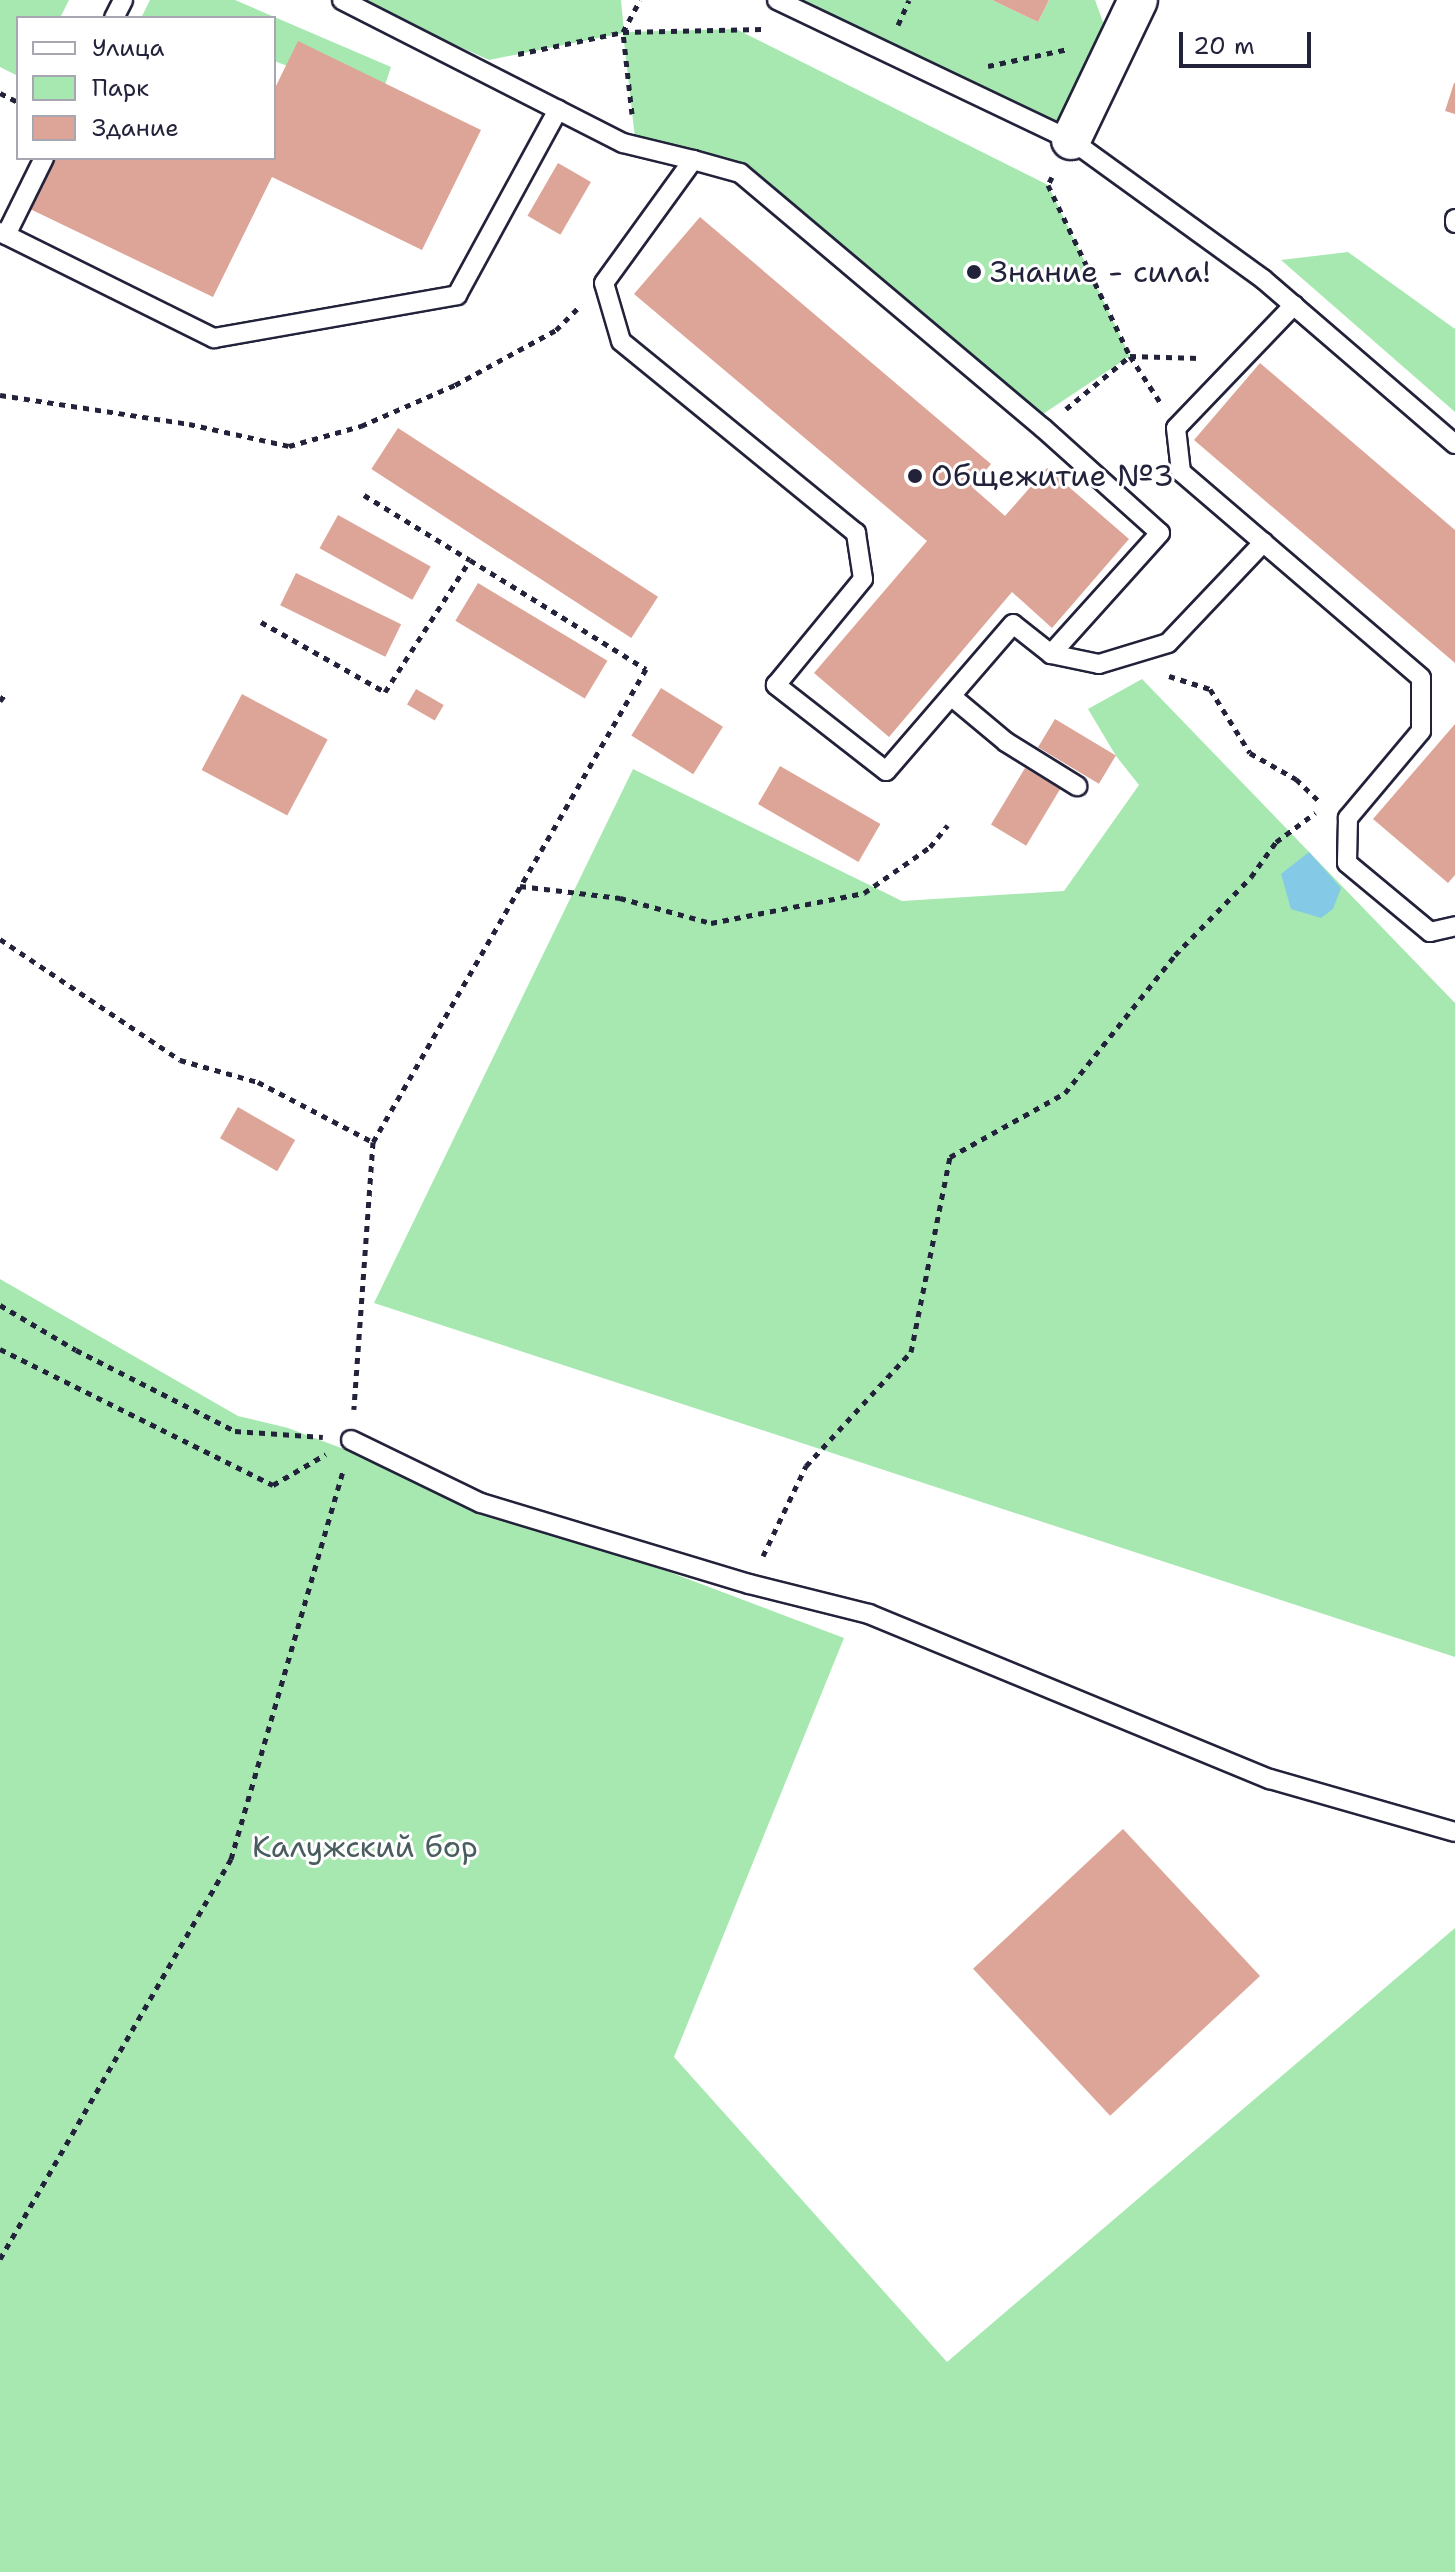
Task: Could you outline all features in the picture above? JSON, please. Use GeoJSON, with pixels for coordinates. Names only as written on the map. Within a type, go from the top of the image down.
{"type":"FeatureCollection","features":[{"type":"Feature","properties":{"kind":"street"},"geometry":{"type":"LineString","coordinates":[[1071,140],[1138,0]]}},
{"type":"Feature","properties":{"kind":"lane"},"geometry":{"type":"LineString","coordinates":[[342,0],[636,147],[740,173],[1043,428],[1160,533],[1051,654]]}},
{"type":"Feature","properties":{"kind":"lane"},"geometry":{"type":"LineString","coordinates":[[777,0],[1071,140],[1263,279],[1455,444]]}},
{"type":"Feature","properties":{"kind":"lane"},"geometry":{"type":"LineString","coordinates":[[43,160],[3,234],[214,338],[457,295],[558,110]]}},
{"type":"Feature","properties":{"kind":"lane"},"geometry":{"type":"LineString","coordinates":[[693,160],[604,283],[621,341],[856,533],[863,579],[776,685],[886,771],[1013,624],[1051,654],[1099,664],[1168,643],[1264,542]]}},
{"type":"Feature","properties":{"kind":"lane"},"geometry":{"type":"LineString","coordinates":[[1294,305],[1176,428],[1181,472],[1421,678],[1421,731],[1348,818],[1347,863],[1430,932],[1455,926]]}},
{"type":"Feature","properties":{"kind":"lane"},"geometry":{"type":"LineString","coordinates":[[951,696],[1006,742],[1077,786]]}},
{"type":"Feature","properties":{"kind":"lane"},"geometry":{"type":"LineString","coordinates":[[351,1440],[481,1503],[749,1584],[869,1614],[1270,1779],[1455,1832]]}},
{"type":"Feature","properties":{"kind":"path"},"geometry":{"type":"LineString","coordinates":[[636,147],[623,32],[640,0]]}},
{"type":"Feature","properties":{"kind":"path"},"geometry":{"type":"LineString","coordinates":[[470,64],[623,32],[768,29]]}},
{"type":"Feature","properties":{"kind":"path"},"geometry":{"type":"LineString","coordinates":[[936,77],[1075,47]]}},
{"type":"Feature","properties":{"kind":"path"},"geometry":{"type":"LineString","coordinates":[[1048,185],[1130,356],[1176,428]]}},
{"type":"Feature","properties":{"kind":"path"},"geometry":{"type":"LineString","coordinates":[[0,395],[189,424],[289,446],[361,426],[455,385],[556,330],[604,283]]}},
{"type":"Feature","properties":{"kind":"path"},"geometry":{"type":"LineString","coordinates":[[1043,428],[1130,356],[1240,359]]}},
{"type":"Feature","properties":{"kind":"path"},"geometry":{"type":"LineString","coordinates":[[0,2259],[231,1859],[351,1440],[373,1142],[646,669],[364,495]]}},
{"type":"Feature","properties":{"kind":"path"},"geometry":{"type":"LineString","coordinates":[[261,622],[385,692],[470,560]]}},
{"type":"Feature","properties":{"kind":"path"},"geometry":{"type":"LineString","coordinates":[[749,1584],[806,1466],[911,1352],[950,1157],[1065,1093],[1175,955],[1251,877],[1276,842],[1324,807],[1296,779],[1250,753],[1210,689],[1157,672],[1099,664]]}},
{"type":"Feature","properties":{"kind":"path"},"geometry":{"type":"LineString","coordinates":[[0,701],[5,694]]}},
{"type":"Feature","properties":{"kind":"path"},"geometry":{"type":"LineString","coordinates":[[520,886],[620,898],[711,923],[864,893],[930,847],[948,825]]}},
{"type":"Feature","properties":{"kind":"path"},"geometry":{"type":"LineString","coordinates":[[0,939],[180,1060],[258,1082],[373,1142]]}},
{"type":"Feature","properties":{"kind":"path"},"geometry":{"type":"LineString","coordinates":[[0,1305],[76,1350],[235,1431],[351,1440]]}},
{"type":"Feature","properties":{"kind":"path"},"geometry":{"type":"LineString","coordinates":[[0,1349],[273,1485],[351,1440]]}},
{"type":"Feature","properties":{"kind":"green space"},"geometry":{"type":"Polygon","coordinates":[[[0,0],[69,0],[61,16],[16,16],[16,75],[0,67],[0,0]]]}},
{"type":"Feature","properties":{"kind":"green space"},"geometry":{"type":"Polygon","coordinates":[[[150,0],[235,0],[272,16],[142,16],[150,0]]]}},
{"type":"Feature","properties":{"kind":"green space"},"geometry":{"type":"Polygon","coordinates":[[[357,0],[621,0],[624,32],[736,29],[1048,185],[1130,356],[1034,420],[740,173],[636,147],[623,33],[489,60],[357,0]]]}},
{"type":"Feature","properties":{"kind":"green space"},"geometry":{"type":"Polygon","coordinates":[[[779,0],[992,0],[1038,22],[1049,0],[1095,0],[1114,52],[1071,140],[779,0]]]}},
{"type":"Feature","properties":{"kind":"green space"},"geometry":{"type":"Polygon","coordinates":[[[276,18],[391,67],[380,100],[276,62],[276,18]]]}},
{"type":"Feature","properties":{"kind":"green space"},"geometry":{"type":"Polygon","coordinates":[[[1348,252],[1455,329],[1455,412],[1281,260],[1348,252]]]}},
{"type":"Feature","properties":{"kind":"green space"},"geometry":{"type":"Polygon","coordinates":[[[1142,679],[1455,1003],[1455,1657],[374,1303],[633,769],[902,901],[1064,891],[1139,785],[1116,756],[1088,709],[1142,679]]]}},
{"type":"Feature","properties":{"kind":"green space","name":"Калужский бор"},"geometry":{"type":"Polygon","coordinates":[[[0,1279],[238,1416],[288,1428],[844,1638],[674,2057],[947,2362],[1455,1928],[1455,2572],[0,2572],[0,1279]]]}},
{"type":"Feature","properties":{"kind":"water"},"geometry":{"type":"Polygon","coordinates":[[[1309,852],[1341,888],[1333,909],[1321,918],[1291,909],[1281,874],[1309,852]]]}},
{"type":"Feature","properties":{"kind":"building"},"geometry":{"type":"Polygon","coordinates":[[[992,0],[1049,0],[1038,22],[992,0]]]}},
{"type":"Feature","properties":{"kind":"building"},"geometry":{"type":"Polygon","coordinates":[[[298,41],[481,130],[422,250],[272,177],[213,297],[30,209],[54,160],[276,160],[276,86],[298,41]]]}},
{"type":"Feature","properties":{"kind":"building"},"geometry":{"type":"Polygon","coordinates":[[[1455,83],[1455,114],[1445,111],[1455,83]]]}},
{"type":"Feature","properties":{"kind":"building"},"geometry":{"type":"Polygon","coordinates":[[[558,163],[591,182],[560,235],[528,216],[558,163]]]}},
{"type":"Feature","properties":{"kind":"building","name":"Общежитие №3"},"geometry":{"type":"Polygon","coordinates":[[[700,217],[991,464],[972,487],[1005,516],[1047,468],[1129,539],[1052,628],[1012,592],[889,737],[814,673],[927,541],[634,294],[700,217]]]}},
{"type":"Feature","properties":{"kind":"building"},"geometry":{"type":"Polygon","coordinates":[[[1260,363],[1455,530],[1455,663],[1194,440],[1260,363]]]}},
{"type":"Feature","properties":{"kind":"building"},"geometry":{"type":"Polygon","coordinates":[[[398,428],[658,597],[631,638],[371,469],[398,428]]]}},
{"type":"Feature","properties":{"kind":"building"},"geometry":{"type":"Polygon","coordinates":[[[338,515],[431,566],[412,600],[320,548],[338,515]]]}},
{"type":"Feature","properties":{"kind":"building"},"geometry":{"type":"Polygon","coordinates":[[[296,573],[401,624],[385,657],[280,605],[296,573]]]}},
{"type":"Feature","properties":{"kind":"building"},"geometry":{"type":"Polygon","coordinates":[[[478,583],[607,661],[585,698],[455,621],[478,583]]]}},
{"type":"Feature","properties":{"kind":"building"},"geometry":{"type":"Polygon","coordinates":[[[661,688],[723,727],[693,774],[631,735],[661,688]]]}},
{"type":"Feature","properties":{"kind":"building"},"geometry":{"type":"Polygon","coordinates":[[[416,689],[444,705],[435,721],[407,705],[416,689]]]}},
{"type":"Feature","properties":{"kind":"building"},"geometry":{"type":"Polygon","coordinates":[[[242,694],[328,740],[287,815],[202,770],[242,694]]]}},
{"type":"Feature","properties":{"kind":"building"},"geometry":{"type":"Polygon","coordinates":[[[1055,719],[1116,756],[1099,784],[1038,747],[1055,719]]]}},
{"type":"Feature","properties":{"kind":"building"},"geometry":{"type":"Polygon","coordinates":[[[1455,724],[1455,875],[1448,883],[1373,819],[1455,724]]]}},
{"type":"Feature","properties":{"kind":"building"},"geometry":{"type":"Polygon","coordinates":[[[780,766],[880,824],[858,862],[758,804],[780,766]]]}},
{"type":"Feature","properties":{"kind":"building"},"geometry":{"type":"Polygon","coordinates":[[[1025,768],[1060,789],[1026,846],[991,825],[1025,768]]]}},
{"type":"Feature","properties":{"kind":"building"},"geometry":{"type":"Polygon","coordinates":[[[238,1107],[295,1140],[277,1171],[220,1138],[238,1107]]]}},
{"type":"Feature","properties":{"kind":"building"},"geometry":{"type":"Polygon","coordinates":[[[1123,1829],[1260,1976],[1110,2116],[973,1969],[1123,1829]]]}},
{"type":"Feature","properties":{"kind":"place","name":"Знание - сила!"},"geometry":{"type":"Point","coordinates":[974,272]}},
{"type":"Feature","properties":{"kind":"place","name":"Общежитие №3"},"geometry":{"type":"Point","coordinates":[915,476]}}]}
